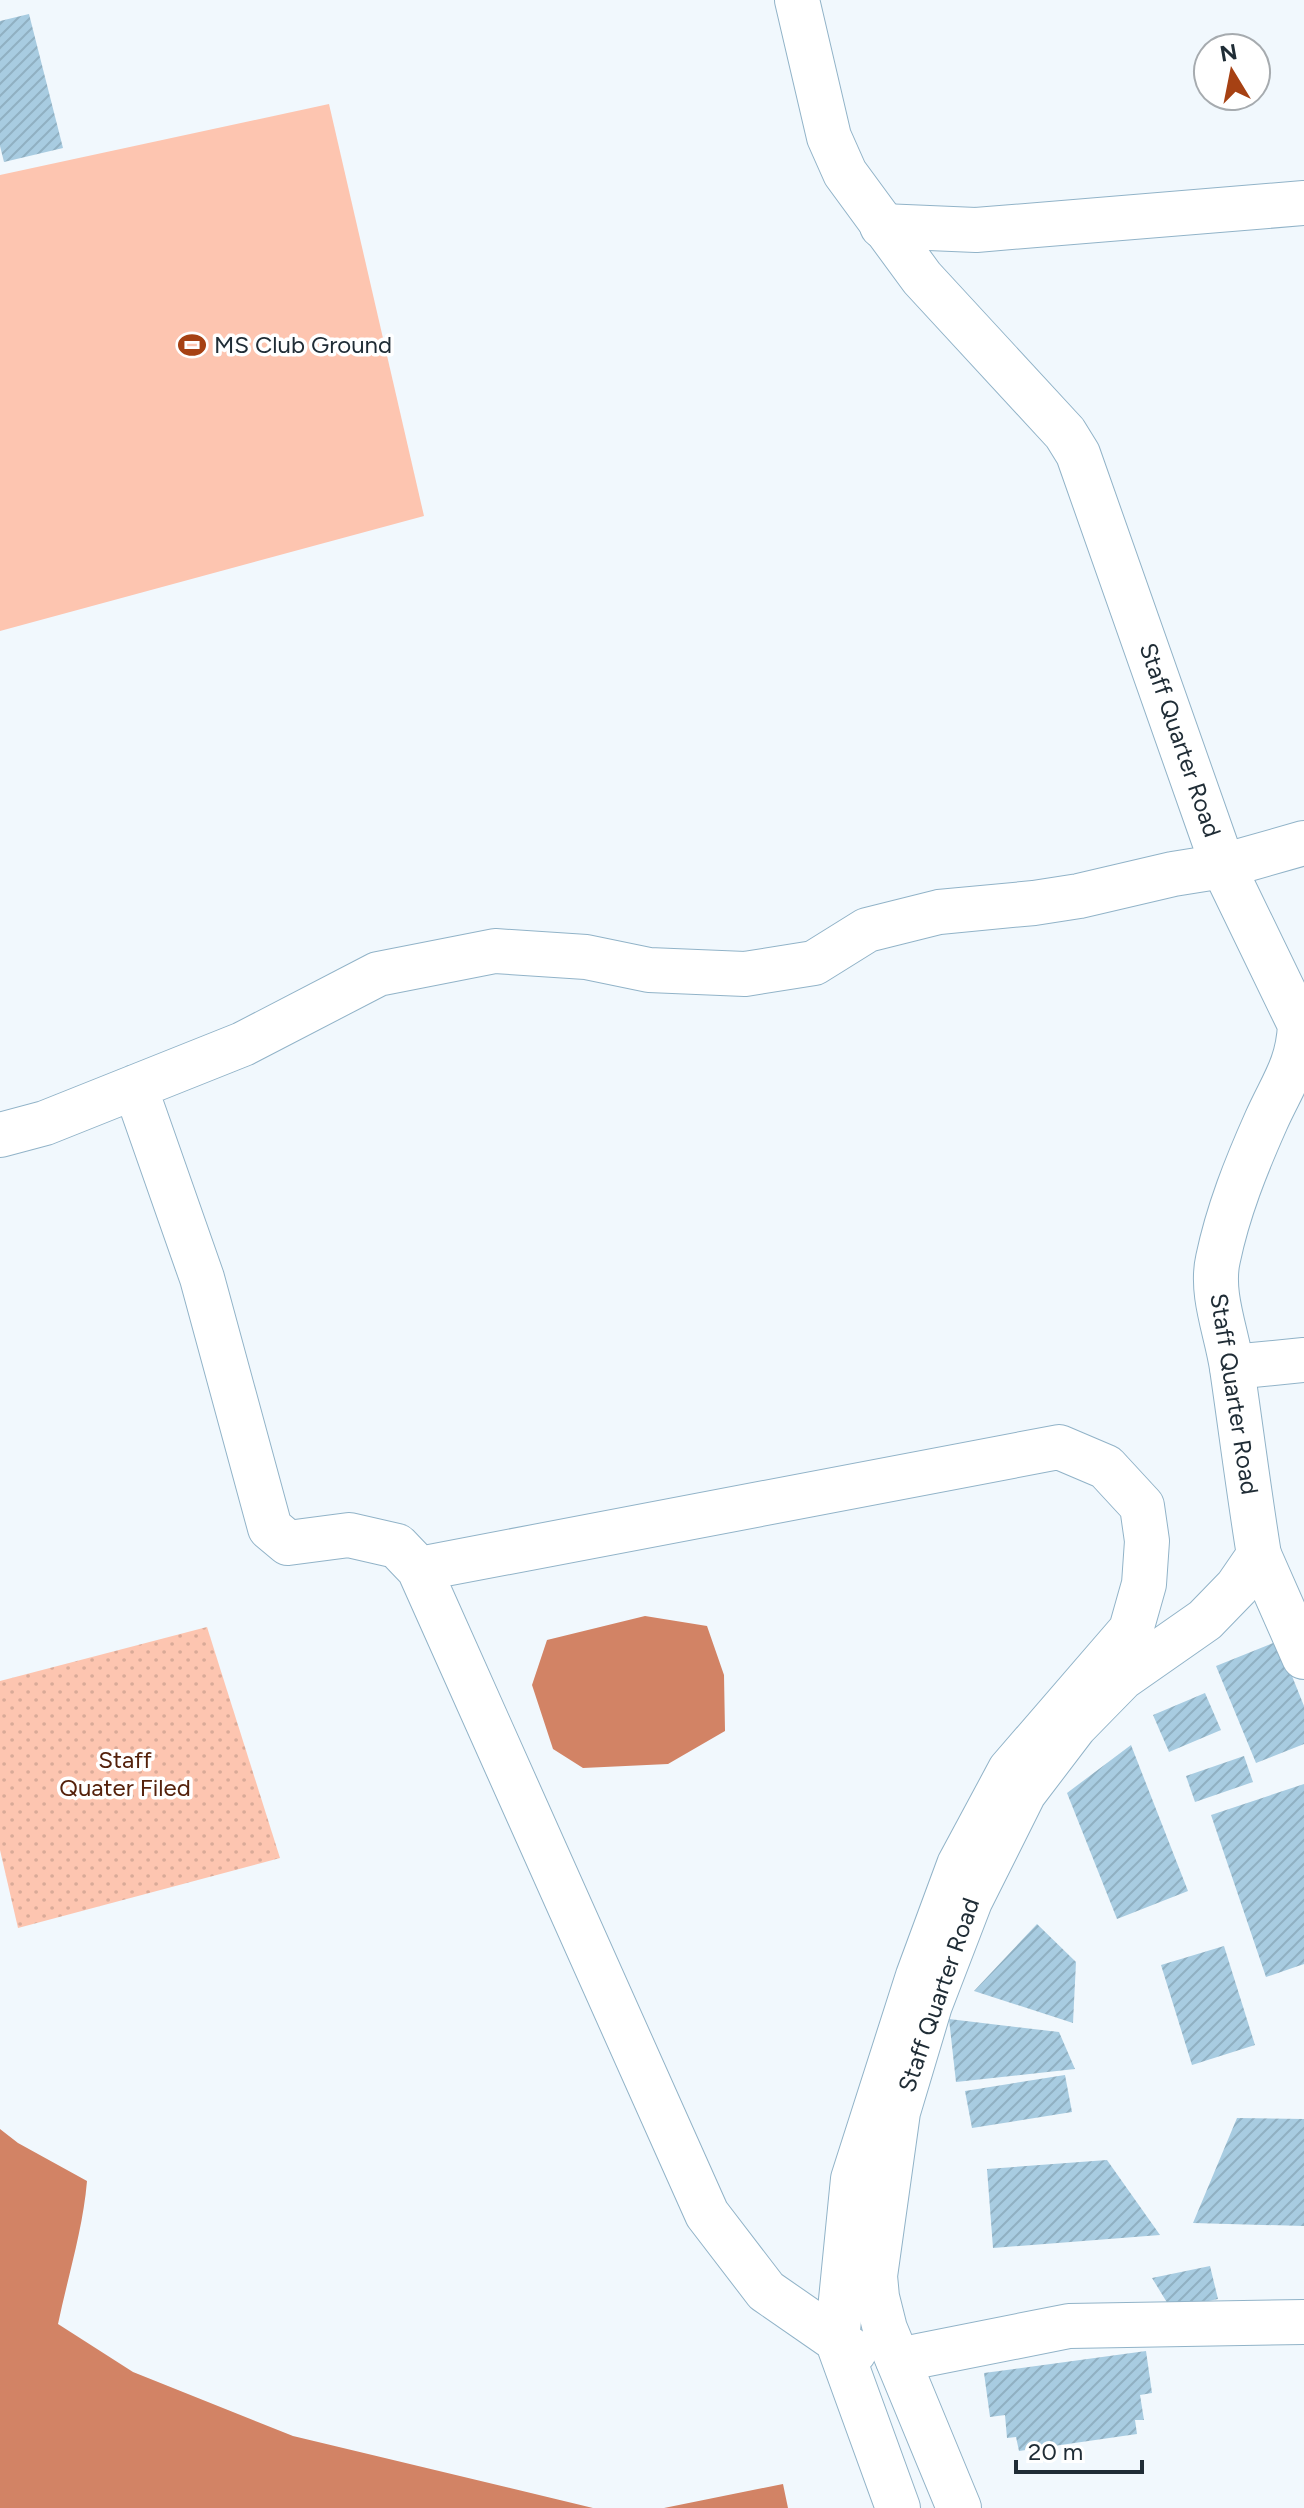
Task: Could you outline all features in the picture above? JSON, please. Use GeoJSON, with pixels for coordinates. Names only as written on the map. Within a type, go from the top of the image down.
{"type":"FeatureCollection","features":[{"type":"Feature","properties":{"kind":"street","name":"Staff Quarter Road"},"geometry":{"type":"LineString","coordinates":[[797,0],[829,137],[845,173],[922,278],[1065,433],[1078,454],[1223,866],[1300,1025],[1294,1066],[1267,1119],[1230,1207],[1217,1263],[1216,1285],[1232,1367],[1259,1555],[1237,1587],[1205,1620],[1122,1678],[1075,1726],[1024,1793],[970,1901],[930,2005],[898,2112],[875,2276],[877,2297],[885,2329],[959,2508]]}},
{"type":"Feature","properties":{"kind":"street"},"geometry":{"type":"LineString","coordinates":[[882,226],[976,230],[1304,203]]}},
{"type":"Feature","properties":{"kind":"street"},"geometry":{"type":"LineString","coordinates":[[0,1135],[45,1123],[243,1044],[378,974],[495,951],[586,957],[649,970],[745,974],[814,963],[867,930],[939,912],[1079,896],[1223,866],[1304,843]]}},
{"type":"Feature","properties":{"kind":"street"},"geometry":{"type":"LineString","coordinates":[[135,1087],[202,1278],[270,1528],[288,1543],[349,1535],[397,1546],[419,1569],[707,2214],[766,2291],[846,2346]]}},
{"type":"Feature","properties":{"kind":"street"},"geometry":{"type":"LineString","coordinates":[[1232,1367],[1304,1360]]}},
{"type":"Feature","properties":{"kind":"street"},"geometry":{"type":"LineString","coordinates":[[419,1569],[1059,1447],[1106,1467],[1142,1506],[1147,1541],[1144,1584],[1131,1630],[1010,1770],[959,1865],[918,1976],[853,2179],[846,2346],[898,2508]]}},
{"type":"Feature","properties":{"kind":"street"},"geometry":{"type":"LineString","coordinates":[[1259,1555],[1304,1657]]}},
{"type":"Feature","properties":{"kind":"street"},"geometry":{"type":"LineString","coordinates":[[898,2360],[1069,2326],[1304,2322]]}},
{"type":"Feature","properties":{"kind":"green space","name":"MS Club Ground"},"geometry":{"type":"Polygon","coordinates":[[[329,104],[424,516],[0,631],[0,175],[329,104]]]}},
{"type":"Feature","properties":{"kind":"green space","name":"Staff Quater Filed"},"geometry":{"type":"Polygon","coordinates":[[[207,1627],[280,1858],[18,1928],[0,1850],[0,1681],[207,1627]]]}},
{"type":"Feature","properties":{"kind":"shaded area"},"geometry":{"type":"Polygon","coordinates":[[[645,1616],[707,1626],[724,1675],[725,1731],[668,1764],[583,1768],[553,1749],[532,1685],[547,1640],[645,1616]]]}},
{"type":"Feature","properties":{"kind":"shaded area"},"geometry":{"type":"Polygon","coordinates":[[[0,2129],[18,2143],[87,2181],[79,2235],[58,2324],[133,2372],[293,2436],[593,2508],[0,2508],[0,2129]]]}},
{"type":"Feature","properties":{"kind":"shaded area"},"geometry":{"type":"Polygon","coordinates":[[[783,2484],[788,2508],[664,2508],[783,2484]]]}},
{"type":"Feature","properties":{"kind":"building"},"geometry":{"type":"Polygon","coordinates":[[[29,14],[63,148],[4,162],[0,146],[0,21],[29,14]]]}},
{"type":"Feature","properties":{"kind":"building"},"geometry":{"type":"Polygon","coordinates":[[[1278,1641],[1304,1706],[1304,1744],[1256,1763],[1216,1666],[1278,1641]]]}},
{"type":"Feature","properties":{"kind":"building"},"geometry":{"type":"Polygon","coordinates":[[[1205,1693],[1221,1730],[1169,1752],[1153,1715],[1205,1693]]]}},
{"type":"Feature","properties":{"kind":"building"},"geometry":{"type":"Polygon","coordinates":[[[1131,1745],[1188,1891],[1117,1919],[1067,1793],[1131,1745]]]}},
{"type":"Feature","properties":{"kind":"building"},"geometry":{"type":"Polygon","coordinates":[[[1244,1756],[1253,1782],[1195,1802],[1186,1776],[1244,1756]]]}},
{"type":"Feature","properties":{"kind":"building"},"geometry":{"type":"Polygon","coordinates":[[[1304,1784],[1304,1964],[1266,1977],[1211,1815],[1304,1784]]]}},
{"type":"Feature","properties":{"kind":"building"},"geometry":{"type":"Polygon","coordinates":[[[1037,1924],[1076,1962],[1073,2023],[974,1991],[1037,1924]]]}},
{"type":"Feature","properties":{"kind":"building"},"geometry":{"type":"Polygon","coordinates":[[[1224,1946],[1255,2045],[1192,2065],[1161,1965],[1224,1946]]]}},
{"type":"Feature","properties":{"kind":"building"},"geometry":{"type":"Polygon","coordinates":[[[949,2019],[1059,2032],[1075,2069],[956,2082],[949,2019]]]}},
{"type":"Feature","properties":{"kind":"building"},"geometry":{"type":"Polygon","coordinates":[[[1065,2075],[1072,2112],[972,2128],[965,2091],[1065,2075]]]}},
{"type":"Feature","properties":{"kind":"building"},"geometry":{"type":"Polygon","coordinates":[[[1237,2118],[1304,2119],[1304,2226],[1193,2223],[1237,2118]]]}},
{"type":"Feature","properties":{"kind":"building"},"geometry":{"type":"Polygon","coordinates":[[[1107,2160],[1160,2235],[993,2248],[987,2169],[1107,2160]]]}},
{"type":"Feature","properties":{"kind":"building"},"geometry":{"type":"Polygon","coordinates":[[[1210,2266],[1218,2299],[1171,2309],[1152,2278],[1210,2266]]]}},
{"type":"Feature","properties":{"kind":"building"},"geometry":{"type":"Polygon","coordinates":[[[1146,2351],[1152,2393],[1140,2395],[1144,2420],[1135,2420],[1137,2434],[1019,2451],[1016,2437],[1007,2438],[1005,2415],[990,2417],[984,2373],[1146,2351]]]}},
{"type":"Feature","properties":{"kind":"place","name":"MS Club Ground"},"geometry":{"type":"Point","coordinates":[192,345]}}]}
